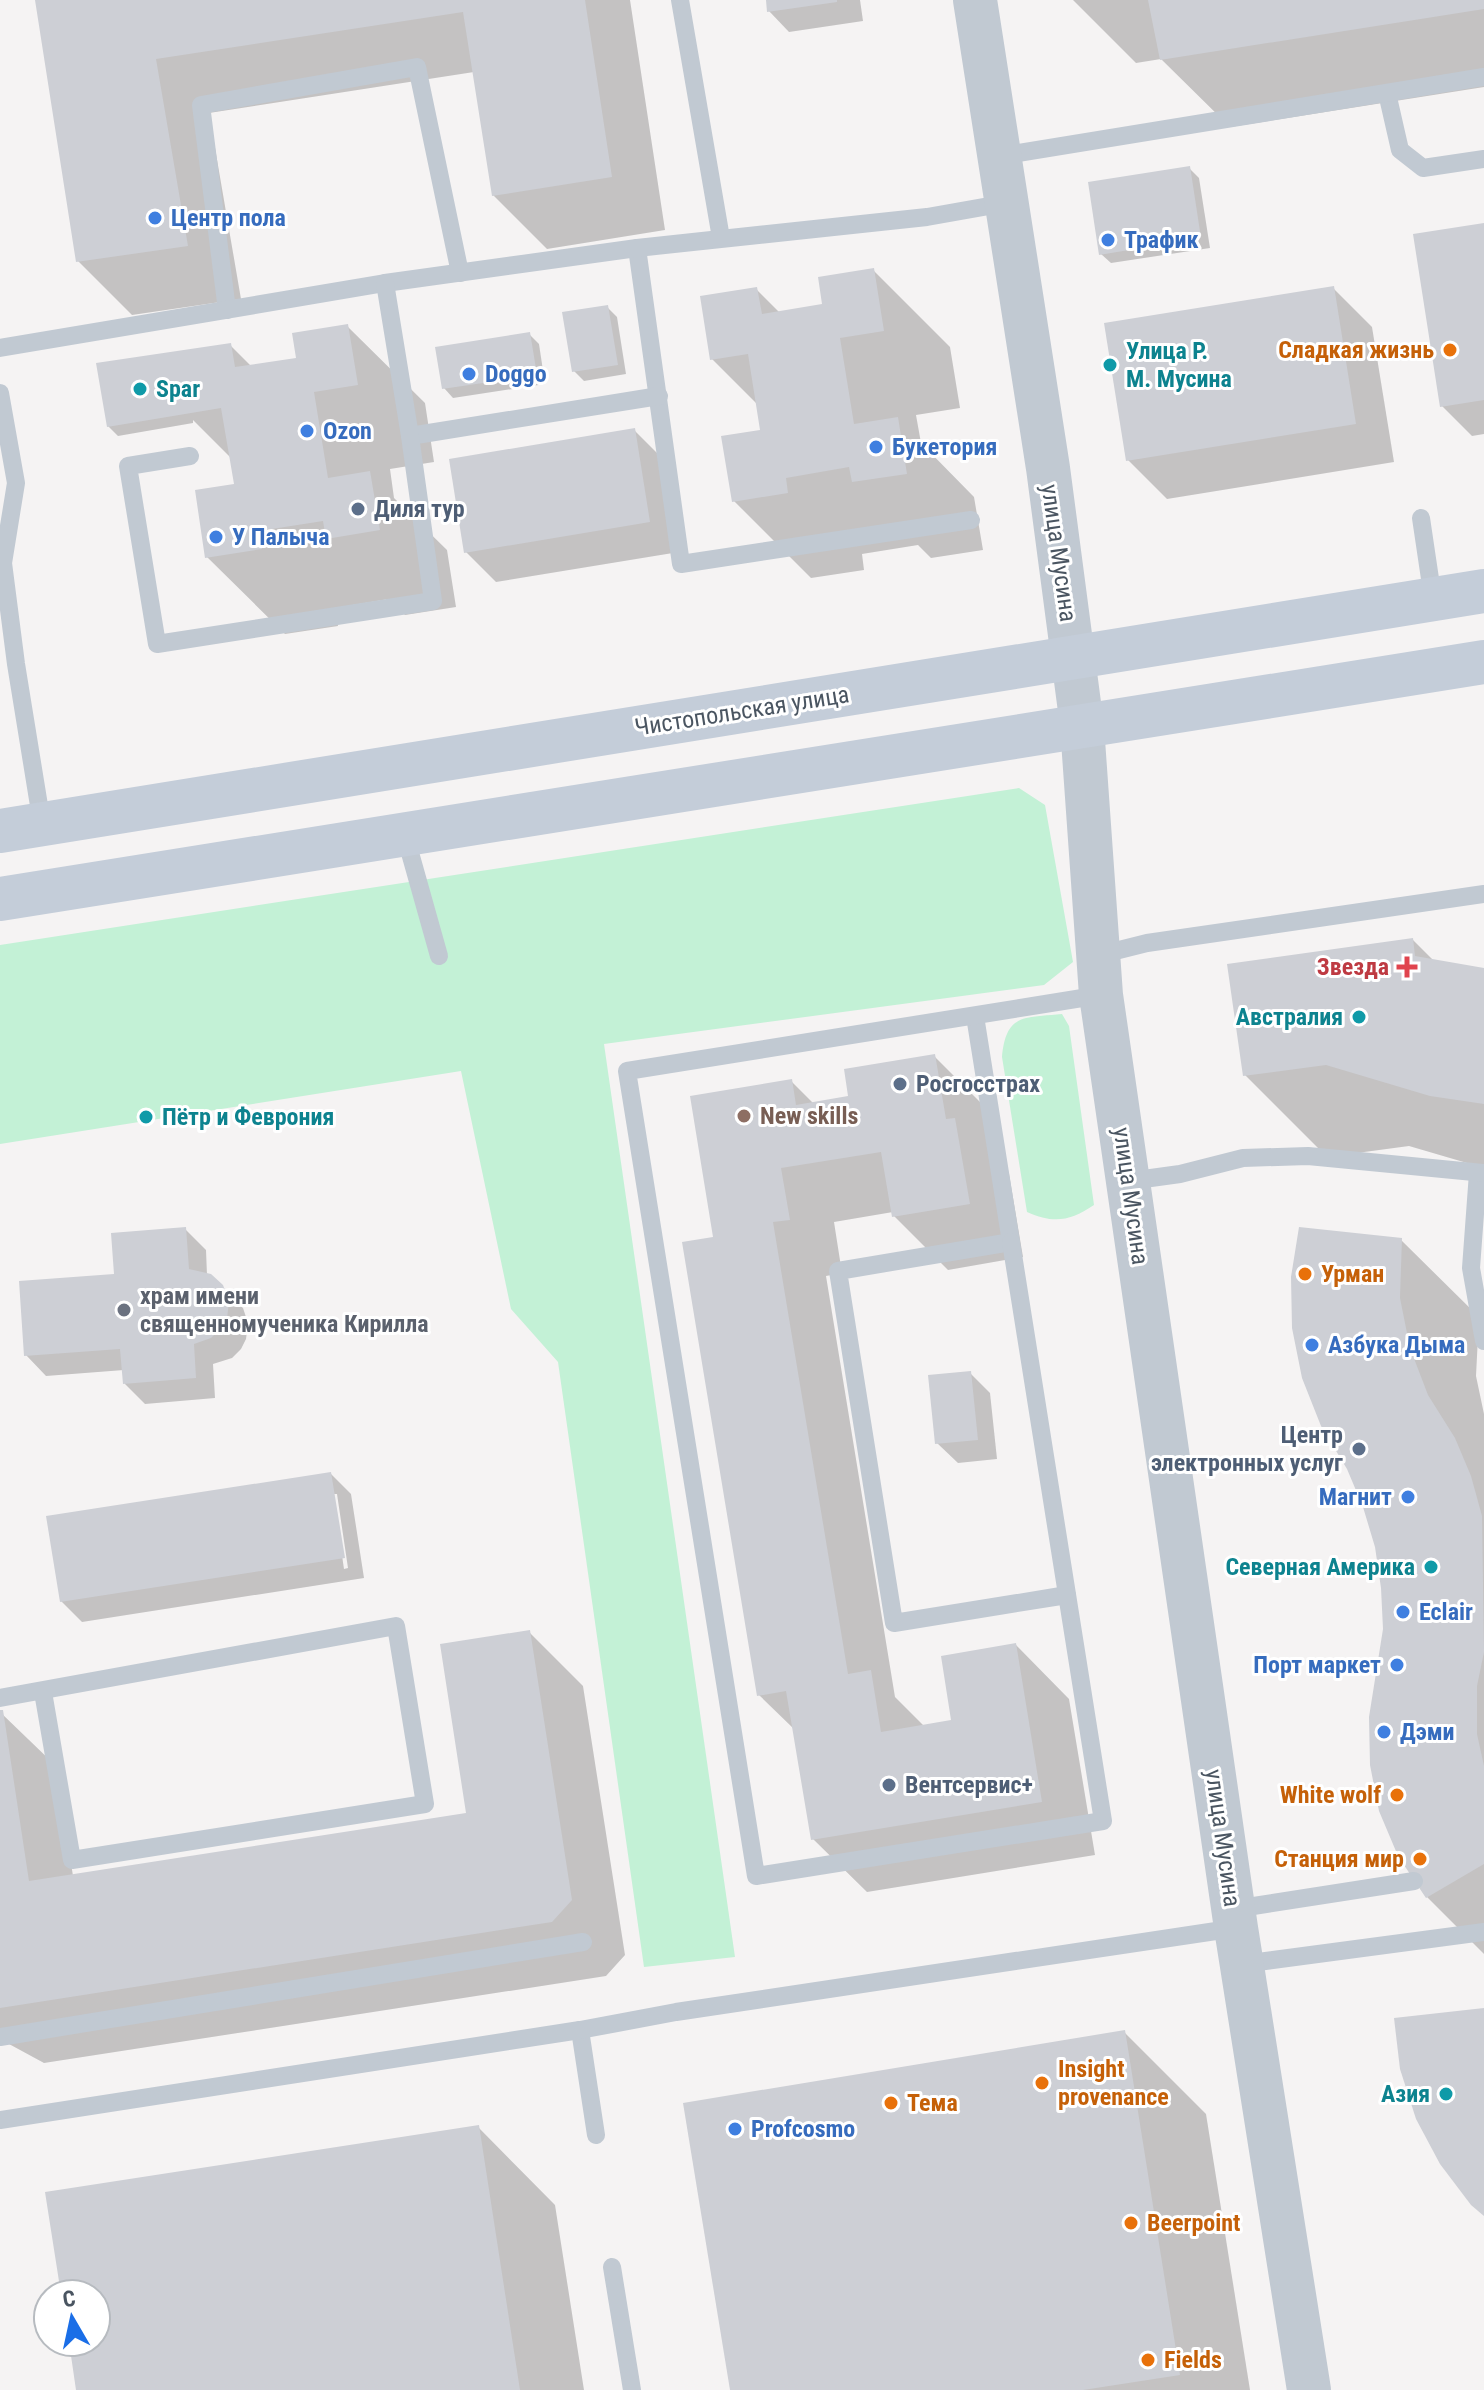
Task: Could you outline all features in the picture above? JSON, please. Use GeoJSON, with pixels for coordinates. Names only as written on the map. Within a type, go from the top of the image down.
{"type":"FeatureCollection","features":[{"type":"Feature","properties":{"kind":"main road","name":"Чистопольская улица"},"geometry":{"type":"LineString","coordinates":[[0,831],[1484,591]]}},
{"type":"Feature","properties":{"kind":"main road"},"geometry":{"type":"LineString","coordinates":[[0,899],[1484,662]]}},
{"type":"Feature","properties":{"kind":"street","name":"улица Мусина"},"geometry":{"type":"LineString","coordinates":[[975,0],[1008,202],[1082,726],[1100,975],[1238,1934],[1309,2390]]}},
{"type":"Feature","properties":{"kind":"lane"},"geometry":{"type":"LineString","coordinates":[[680,0],[721,238]]}},
{"type":"Feature","properties":{"kind":"lane"},"geometry":{"type":"LineString","coordinates":[[227,310],[201,105],[417,67],[460,273]]}},
{"type":"Feature","properties":{"kind":"lane"},"geometry":{"type":"LineString","coordinates":[[1000,156],[1484,77]]}},
{"type":"Feature","properties":{"kind":"lane"},"geometry":{"type":"LineString","coordinates":[[1387,93],[1400,150],[1423,168],[1484,159]]}},
{"type":"Feature","properties":{"kind":"lane"},"geometry":{"type":"LineString","coordinates":[[0,348],[385,283],[637,248],[927,217],[1008,202]]}},
{"type":"Feature","properties":{"kind":"lane"},"geometry":{"type":"LineString","coordinates":[[637,248],[681,564],[971,520]]}},
{"type":"Feature","properties":{"kind":"lane"},"geometry":{"type":"LineString","coordinates":[[190,456],[128,466],[157,644],[433,601],[385,283]]}},
{"type":"Feature","properties":{"kind":"lane"},"geometry":{"type":"LineString","coordinates":[[0,393],[16,483],[3,563],[42,824]]}},
{"type":"Feature","properties":{"kind":"lane"},"geometry":{"type":"LineString","coordinates":[[410,436],[659,396]]}},
{"type":"Feature","properties":{"kind":"lane"},"geometry":{"type":"LineString","coordinates":[[1421,518],[1433,599]]}},
{"type":"Feature","properties":{"kind":"lane"},"geometry":{"type":"LineString","coordinates":[[405,834],[439,956]]}},
{"type":"Feature","properties":{"kind":"lane"},"geometry":{"type":"LineString","coordinates":[[975,1016],[1103,1821],[756,1876],[627,1071],[975,1016],[1100,975],[1147,943],[1484,894]]}},
{"type":"Feature","properties":{"kind":"lane"},"geometry":{"type":"LineString","coordinates":[[1129,1181],[1180,1174],[1243,1158],[1308,1156],[1481,1173],[1471,1268],[1484,1341]]}},
{"type":"Feature","properties":{"kind":"lane"},"geometry":{"type":"LineString","coordinates":[[1011,1242],[838,1271],[879,1531],[894,1623],[1067,1595]]}},
{"type":"Feature","properties":{"kind":"lane"},"geometry":{"type":"LineString","coordinates":[[0,1698],[396,1626],[425,1804],[72,1860],[43,1692]]}},
{"type":"Feature","properties":{"kind":"lane"},"geometry":{"type":"LineString","coordinates":[[1238,1934],[1414,1881]]}},
{"type":"Feature","properties":{"kind":"lane"},"geometry":{"type":"LineString","coordinates":[[0,2120],[580,2030],[676,2012],[1238,1934],[1484,1932]]}},
{"type":"Feature","properties":{"kind":"lane"},"geometry":{"type":"LineString","coordinates":[[0,2037],[583,1942]]}},
{"type":"Feature","properties":{"kind":"lane"},"geometry":{"type":"LineString","coordinates":[[580,2030],[596,2135]]}},
{"type":"Feature","properties":{"kind":"lane"},"geometry":{"type":"LineString","coordinates":[[612,2267],[632,2390]]}},
{"type":"Feature","properties":{"kind":"green space"},"geometry":{"type":"Polygon","coordinates":[[[1019,788],[1045,805],[1073,962],[1044,985],[604,1044],[735,1957],[644,1967],[558,1362],[511,1309],[461,1071],[0,1144],[0,945],[1019,788]]]}},
{"type":"Feature","properties":{"kind":"green space"},"geometry":{"type":"Polygon","coordinates":[[[1062,1014],[1069,1026],[1094,1205],[1077,1215],[1054,1219],[1027,1212],[1002,1057],[1008,1032],[1019,1020],[1062,1014]]]}},
{"type":"Feature","properties":{"kind":"building"},"geometry":{"type":"Polygon","coordinates":[[[35,0],[585,0],[612,177],[492,196],[463,12],[156,59],[188,246],[76,262],[35,0]]]}},
{"type":"Feature","properties":{"kind":"building"},"geometry":{"type":"Polygon","coordinates":[[[766,0],[837,0],[837,2],[767,12],[766,0]]]}},
{"type":"Feature","properties":{"kind":"building"},"geometry":{"type":"Polygon","coordinates":[[[1148,0],[1484,0],[1484,9],[1160,60],[1148,0]]]}},
{"type":"Feature","properties":{"kind":"building"},"geometry":{"type":"Polygon","coordinates":[[[1190,166],[1201,238],[1099,255],[1088,182],[1190,166]]]}},
{"type":"Feature","properties":{"kind":"building"},"geometry":{"type":"Polygon","coordinates":[[[1484,223],[1484,400],[1440,407],[1413,234],[1484,223]]]}},
{"type":"Feature","properties":{"kind":"building"},"geometry":{"type":"Polygon","coordinates":[[[874,268],[884,331],[840,338],[854,424],[898,417],[907,474],[852,482],[849,467],[786,478],[788,493],[732,502],[721,436],[760,430],[748,354],[710,360],[700,296],[757,287],[762,314],[822,304],[818,277],[874,268]]]}},
{"type":"Feature","properties":{"kind":"building"},"geometry":{"type":"Polygon","coordinates":[[[1334,286],[1356,424],[1126,461],[1104,323],[1334,286]]]}},
{"type":"Feature","properties":{"kind":"building"},"geometry":{"type":"Polygon","coordinates":[[[608,305],[618,365],[572,372],[562,312],[608,305]]]}},
{"type":"Feature","properties":{"kind":"building"},"geometry":{"type":"Polygon","coordinates":[[[348,324],[358,385],[314,392],[328,478],[370,471],[380,530],[326,539],[323,521],[259,531],[262,549],[205,558],[195,490],[234,484],[221,408],[107,427],[96,363],[231,343],[235,367],[296,358],[292,333],[348,324]]]}},
{"type":"Feature","properties":{"kind":"building"},"geometry":{"type":"Polygon","coordinates":[[[530,332],[537,375],[442,389],[435,347],[530,332]]]}},
{"type":"Feature","properties":{"kind":"building"},"geometry":{"type":"Polygon","coordinates":[[[635,428],[650,522],[464,553],[449,459],[635,428]]]}},
{"type":"Feature","properties":{"kind":"building","name":"Австралия"},"geometry":{"type":"Polygon","coordinates":[[[1413,938],[1415,956],[1484,968],[1484,1104],[1430,1096],[1326,1065],[1243,1076],[1227,964],[1413,938]]]}},
{"type":"Feature","properties":{"kind":"building"},"geometry":{"type":"Polygon","coordinates":[[[935,1054],[946,1119],[955,1118],[970,1204],[892,1217],[881,1152],[781,1168],[790,1220],[773,1222],[848,1674],[871,1670],[881,1732],[951,1720],[941,1656],[1016,1643],[1042,1802],[811,1840],[786,1691],[757,1696],[682,1242],[713,1237],[690,1096],[792,1079],[796,1105],[848,1096],[844,1069],[935,1054]]]}},
{"type":"Feature","properties":{"kind":"building","name":"храм имени священномученика Кирилла"},"geometry":{"type":"Polygon","coordinates":[[[186,1227],[189,1269],[211,1274],[223,1285],[229,1301],[227,1319],[221,1328],[211,1338],[194,1344],[196,1378],[123,1384],[120,1349],[24,1356],[19,1281],[114,1274],[111,1233],[186,1227]]]}},
{"type":"Feature","properties":{"kind":"building","name":"Северная Америка"},"geometry":{"type":"Polygon","coordinates":[[[1299,1227],[1402,1238],[1400,1298],[1410,1348],[1428,1395],[1455,1438],[1471,1476],[1482,1516],[1484,1652],[1477,1686],[1477,1734],[1484,1766],[1484,1864],[1426,1898],[1398,1856],[1379,1811],[1370,1765],[1369,1717],[1383,1629],[1381,1588],[1375,1547],[1363,1507],[1347,1469],[1321,1426],[1302,1378],[1292,1328],[1291,1277],[1299,1227]]]}},
{"type":"Feature","properties":{"kind":"building"},"geometry":{"type":"Polygon","coordinates":[[[971,1371],[978,1440],[935,1444],[928,1375],[971,1371]]]}},
{"type":"Feature","properties":{"kind":"building"},"geometry":{"type":"Polygon","coordinates":[[[331,1472],[345,1558],[60,1602],[46,1516],[331,1472]]]}},
{"type":"Feature","properties":{"kind":"building"},"geometry":{"type":"Polygon","coordinates":[[[530,1630],[572,1900],[552,1922],[0,2008],[0,1710],[3,1710],[29,1881],[466,1813],[440,1644],[530,1630]]]}},
{"type":"Feature","properties":{"kind":"building","name":"Азия"},"geometry":{"type":"Polygon","coordinates":[[[1484,2008],[1484,2216],[1471,2205],[1440,2164],[1416,2119],[1400,2069],[1394,2018],[1484,2008]]]}},
{"type":"Feature","properties":{"kind":"building"},"geometry":{"type":"Polygon","coordinates":[[[1125,2030],[1180,2375],[1083,2390],[730,2390],[683,2103],[1125,2030]]]}},
{"type":"Feature","properties":{"kind":"building"},"geometry":{"type":"Polygon","coordinates":[[[479,2125],[520,2390],[76,2390],[71,2358],[112,2358],[112,2278],[58,2278],[45,2192],[479,2125]]]}},
{"type":"Feature","properties":{"kind":"place","name":"Центр пола"},"geometry":{"type":"Point","coordinates":[155,218]}},
{"type":"Feature","properties":{"kind":"place","name":"Трафик"},"geometry":{"type":"Point","coordinates":[1108,240]}},
{"type":"Feature","properties":{"kind":"place","name":"Сладкая жизнь"},"geometry":{"type":"Point","coordinates":[1450,350]}},
{"type":"Feature","properties":{"kind":"place","name":"Улица Р. М. Мусина"},"geometry":{"type":"Point","coordinates":[1110,365]}},
{"type":"Feature","properties":{"kind":"place","name":"Doggo"},"geometry":{"type":"Point","coordinates":[469,374]}},
{"type":"Feature","properties":{"kind":"place","name":"Spar"},"geometry":{"type":"Point","coordinates":[140,389]}},
{"type":"Feature","properties":{"kind":"place","name":"Ozon"},"geometry":{"type":"Point","coordinates":[307,431]}},
{"type":"Feature","properties":{"kind":"place","name":"Букетория"},"geometry":{"type":"Point","coordinates":[876,447]}},
{"type":"Feature","properties":{"kind":"place","name":"Диля тур"},"geometry":{"type":"Point","coordinates":[358,509]}},
{"type":"Feature","properties":{"kind":"place","name":"У Палыча"},"geometry":{"type":"Point","coordinates":[216,537]}},
{"type":"Feature","properties":{"kind":"place","name":"Звезда"},"geometry":{"type":"Point","coordinates":[1407,967]}},
{"type":"Feature","properties":{"kind":"place","name":"Австралия"},"geometry":{"type":"Point","coordinates":[1359,1017]}},
{"type":"Feature","properties":{"kind":"place","name":"Росгосстрах"},"geometry":{"type":"Point","coordinates":[900,1084]}},
{"type":"Feature","properties":{"kind":"place","name":"New skills"},"geometry":{"type":"Point","coordinates":[744,1116]}},
{"type":"Feature","properties":{"kind":"place","name":"Пётр и Феврония"},"geometry":{"type":"Point","coordinates":[146,1117]}},
{"type":"Feature","properties":{"kind":"place","name":"Урман"},"geometry":{"type":"Point","coordinates":[1305,1274]}},
{"type":"Feature","properties":{"kind":"place","name":"храм имени священномученика Кирилла"},"geometry":{"type":"Point","coordinates":[124,1310]}},
{"type":"Feature","properties":{"kind":"place","name":"Азбука Дыма"},"geometry":{"type":"Point","coordinates":[1312,1345]}},
{"type":"Feature","properties":{"kind":"place","name":"Центр электронных услуг"},"geometry":{"type":"Point","coordinates":[1359,1449]}},
{"type":"Feature","properties":{"kind":"place","name":"Магнит"},"geometry":{"type":"Point","coordinates":[1408,1497]}},
{"type":"Feature","properties":{"kind":"place","name":"Северная Америка"},"geometry":{"type":"Point","coordinates":[1431,1567]}},
{"type":"Feature","properties":{"kind":"place","name":"Eclair"},"geometry":{"type":"Point","coordinates":[1403,1612]}},
{"type":"Feature","properties":{"kind":"place","name":"Порт маркет"},"geometry":{"type":"Point","coordinates":[1397,1665]}},
{"type":"Feature","properties":{"kind":"place","name":"Дэми"},"geometry":{"type":"Point","coordinates":[1384,1732]}},
{"type":"Feature","properties":{"kind":"place","name":"Вентсервис+"},"geometry":{"type":"Point","coordinates":[889,1785]}},
{"type":"Feature","properties":{"kind":"place","name":"White wolf"},"geometry":{"type":"Point","coordinates":[1397,1795]}},
{"type":"Feature","properties":{"kind":"place","name":"Станция мир"},"geometry":{"type":"Point","coordinates":[1420,1859]}},
{"type":"Feature","properties":{"kind":"place","name":"Insight provenance"},"geometry":{"type":"Point","coordinates":[1042,2083]}},
{"type":"Feature","properties":{"kind":"place","name":"Азия"},"geometry":{"type":"Point","coordinates":[1446,2094]}},
{"type":"Feature","properties":{"kind":"place","name":"Тема"},"geometry":{"type":"Point","coordinates":[891,2103]}},
{"type":"Feature","properties":{"kind":"place","name":"Profcosmo"},"geometry":{"type":"Point","coordinates":[735,2129]}},
{"type":"Feature","properties":{"kind":"place","name":"Beerpoint"},"geometry":{"type":"Point","coordinates":[1131,2223]}},
{"type":"Feature","properties":{"kind":"place","name":"Fields"},"geometry":{"type":"Point","coordinates":[1148,2360]}}]}
